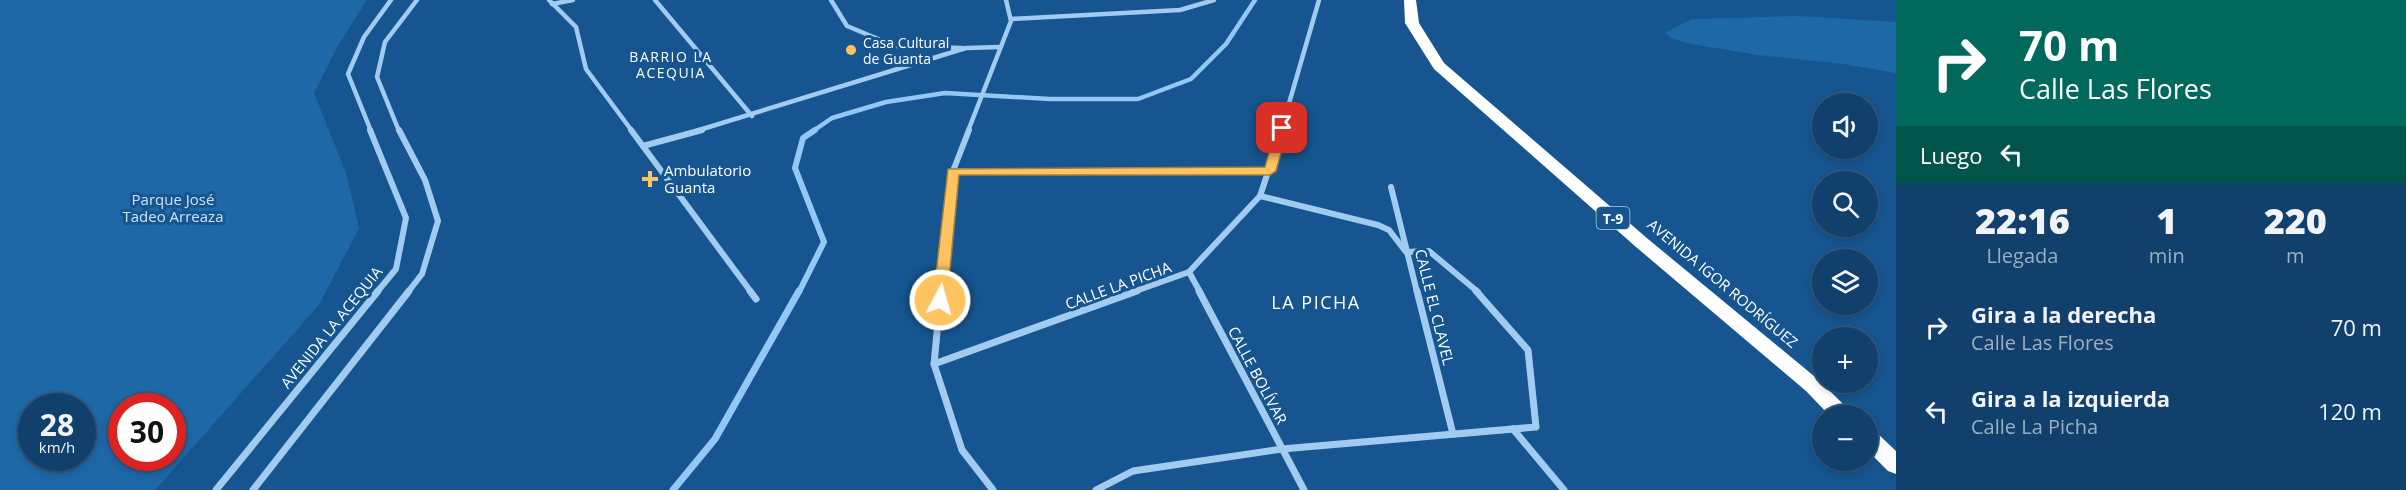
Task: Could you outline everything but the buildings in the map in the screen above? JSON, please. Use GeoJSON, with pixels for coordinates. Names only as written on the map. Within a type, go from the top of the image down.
{"type":"FeatureCollection","features":[{"type":"Feature","properties":{"kind":"highway","name":"AVENIDA IGOR RODRÍGUEZ"},"geometry":{"type":"LineString","coordinates":[[1410,0],[1412,22],[1439,66],[1633,236],[1813,386],[1833,405]]}},
{"type":"Feature","properties":{"kind":"highway"},"geometry":{"type":"LineString","coordinates":[[1878,448],[1896,465]]}},
{"type":"Feature","properties":{"kind":"street","name":"AVENIDA LA ACEQUIA"},"geometry":{"type":"LineString","coordinates":[[216,490],[396,269],[406,218],[348,74],[363,37],[391,0]]}},
{"type":"Feature","properties":{"kind":"street"},"geometry":{"type":"LineString","coordinates":[[253,490],[422,274],[438,221],[425,180],[393,119],[376,77],[385,42],[417,0]]}},
{"type":"Feature","properties":{"kind":"street"},"geometry":{"type":"LineString","coordinates":[[550,2],[573,0]]}},
{"type":"Feature","properties":{"kind":"street"},"geometry":{"type":"LineString","coordinates":[[655,0],[752,116]]}},
{"type":"Feature","properties":{"kind":"street"},"geometry":{"type":"LineString","coordinates":[[830,0],[847,26],[895,46],[1001,47]]}},
{"type":"Feature","properties":{"kind":"street"},"geometry":{"type":"LineString","coordinates":[[993,490],[962,450],[934,364],[953,171],[992,74],[1011,19],[1006,0]]}},
{"type":"Feature","properties":{"kind":"street"},"geometry":{"type":"LineString","coordinates":[[1011,19],[1180,10],[1214,0]]}},
{"type":"Feature","properties":{"kind":"street","name":"CALLE LA PICHA"},"geometry":{"type":"LineString","coordinates":[[934,364],[1189,272],[1260,196],[1270,171],[1319,0]]}},
{"type":"Feature","properties":{"kind":"street"},"geometry":{"type":"LineString","coordinates":[[550,2],[576,27],[586,69],[756,299]]}},
{"type":"Feature","properties":{"kind":"street"},"geometry":{"type":"LineString","coordinates":[[643,146],[752,116],[966,48]]}},
{"type":"Feature","properties":{"kind":"street"},"geometry":{"type":"LineString","coordinates":[[953,171],[1270,171]]}},
{"type":"Feature","properties":{"kind":"street","name":"CALLE EL CLAVEL"},"geometry":{"type":"LineString","coordinates":[[1391,187],[1453,434]]}},
{"type":"Feature","properties":{"kind":"street"},"geometry":{"type":"LineString","coordinates":[[1096,490],[1133,471],[1282,449],[1536,427],[1528,350],[1474,288],[1429,251],[1406,252],[1389,230],[1378,225],[1260,196]]}},
{"type":"Feature","properties":{"kind":"street","name":"CALLE BOLÍVAR"},"geometry":{"type":"LineString","coordinates":[[1189,272],[1304,490]]}},
{"type":"Feature","properties":{"kind":"street"},"geometry":{"type":"LineString","coordinates":[[1513,429],[1564,490]]}},
{"type":"Feature","properties":{"kind":"green space","name":"Parque José Tadeo Arreaza"},"geometry":{"type":"Polygon","coordinates":[[[0,0],[367,0],[336,49],[314,93],[346,173],[359,228],[319,305],[186,455],[186,393],[108,393],[108,471],[172,471],[155,490],[0,490],[0,0]]]}},
{"type":"Feature","properties":{"kind":"green space"},"geometry":{"type":"Polygon","coordinates":[[[1799,16],[1896,22],[1896,73],[1691,44],[1673,39],[1665,33],[1692,19],[1799,16]]]}},
{"type":"Feature","properties":{"kind":"waterway"},"geometry":{"type":"LineString","coordinates":[[813,131],[832,118],[886,102],[945,93],[1050,99],[1138,99],[1191,79],[1226,44],[1255,0]]}},
{"type":"Feature","properties":{"kind":"waterway"},"geometry":{"type":"LineString","coordinates":[[799,292],[824,242],[795,168],[803,138],[815,130]]}},
{"type":"Feature","properties":{"kind":"waterway"},"geometry":{"type":"LineString","coordinates":[[673,490],[715,439],[799,291]]}},
{"type":"Feature","properties":{"kind":"place","name":"Casa Cultural de Guanta"},"geometry":{"type":"Point","coordinates":[851,50]}},
{"type":"Feature","properties":{"kind":"place","name":"Ambulatorio Guanta"},"geometry":{"type":"Point","coordinates":[650,179]}},
{"type":"Feature","properties":{"kind":"district","name":"BARRIO LA ACEQUIA"},"geometry":{"type":"Point","coordinates":[671,64]}},
{"type":"Feature","properties":{"kind":"district","name":"LA PICHA"},"geometry":{"type":"Point","coordinates":[1316,302]}},
{"type":"Feature","properties":{"kind":"route"},"geometry":{"type":"LineString","coordinates":[[940,300],[953,171],[1270,171],[1282,128]]}}]}
